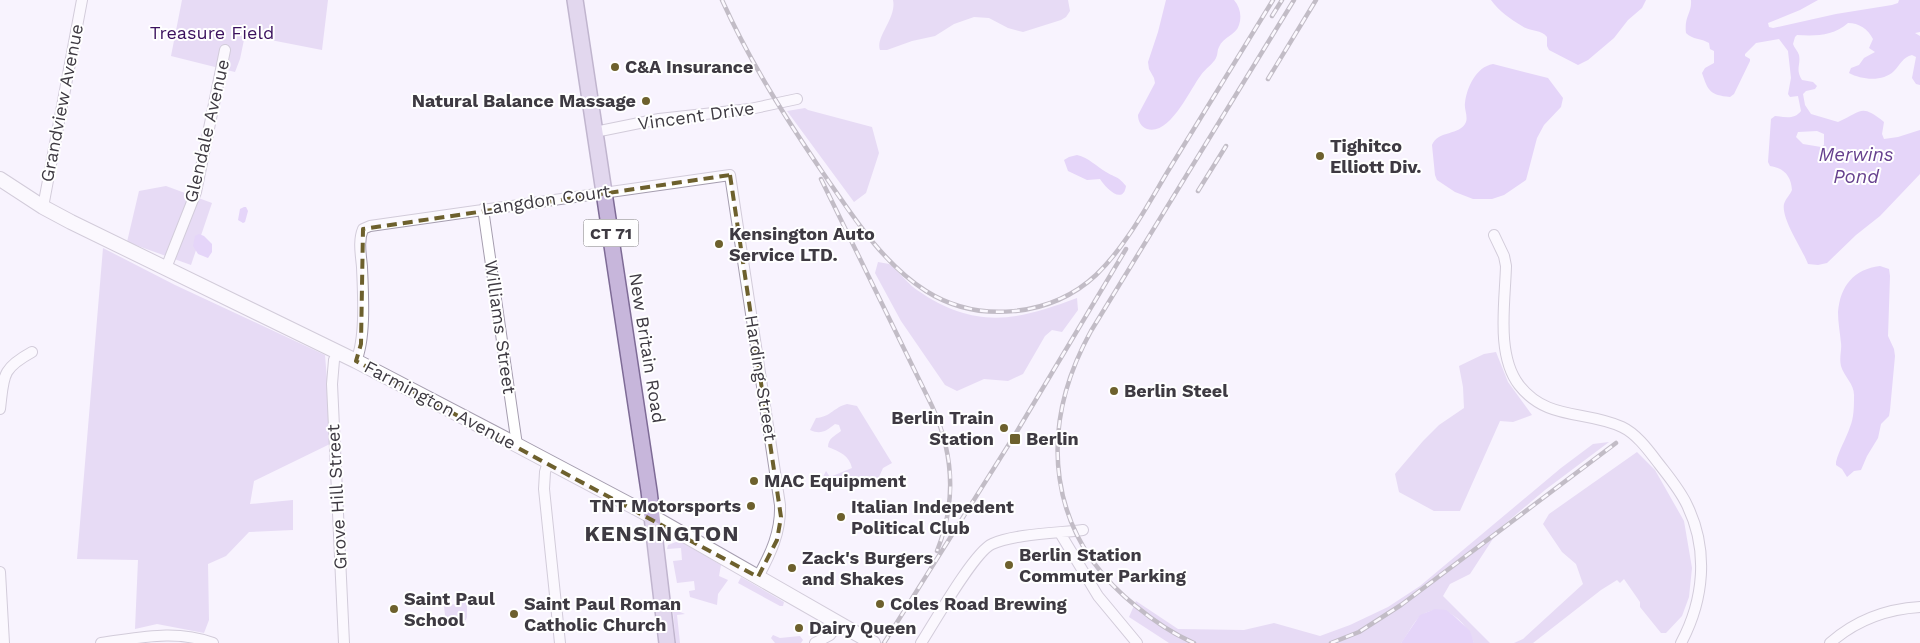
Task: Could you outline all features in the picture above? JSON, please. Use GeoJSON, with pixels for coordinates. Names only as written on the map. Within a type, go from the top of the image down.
{"type":"FeatureCollection","features":[{"type":"Feature","properties":{"kind":"main road","name":"New Britain Road"},"geometry":{"type":"LineString","coordinates":[[575,0],[653,517],[666,643]]}},
{"type":"Feature","properties":{"kind":"main road","name":"Farmington Avenue"},"geometry":{"type":"LineString","coordinates":[[0,179],[43,206],[356,361],[653,517],[873,643]]}},
{"type":"Feature","properties":{"kind":"street","name":"Grandview Avenue"},"geometry":{"type":"LineString","coordinates":[[43,206],[82,0]]}},
{"type":"Feature","properties":{"kind":"street","name":"Glendale Avenue"},"geometry":{"type":"LineString","coordinates":[[166,268],[196,192],[225,50]]}},
{"type":"Feature","properties":{"kind":"street","name":"Vincent Drive"},"geometry":{"type":"LineString","coordinates":[[595,132],[659,119],[750,109],[797,99]]}},
{"type":"Feature","properties":{"kind":"street","name":"Langdon Court"},"geometry":{"type":"LineString","coordinates":[[356,361],[361,344],[362,281],[360,236],[363,229],[370,226],[483,209],[730,175]]}},
{"type":"Feature","properties":{"kind":"street","name":"Harding Street"},"geometry":{"type":"LineString","coordinates":[[730,175],[781,517],[777,540],[758,577]]}},
{"type":"Feature","properties":{"kind":"street","name":"Williams Street"},"geometry":{"type":"LineString","coordinates":[[483,209],[517,445]]}},
{"type":"Feature","properties":{"kind":"street"},"geometry":{"type":"LineString","coordinates":[[1494,236],[1504,256],[1506,266],[1505,349],[1512,373],[1518,384],[1527,394],[1548,408],[1567,414],[1611,422],[1630,432],[1654,458],[1686,503],[1698,535],[1702,573],[1695,612],[1681,643]]}},
{"type":"Feature","properties":{"kind":"street"},"geometry":{"type":"LineString","coordinates":[[0,409],[7,370],[16,361],[32,352]]}},
{"type":"Feature","properties":{"kind":"street","name":"Grove Hill Street"},"geometry":{"type":"LineString","coordinates":[[338,352],[334,360],[332,384],[344,643]]}},
{"type":"Feature","properties":{"kind":"street"},"geometry":{"type":"LineString","coordinates":[[548,462],[545,472],[544,489],[560,643]]}},
{"type":"Feature","properties":{"kind":"street"},"geometry":{"type":"LineString","coordinates":[[921,643],[974,561],[985,548],[1003,540],[1083,530]]}},
{"type":"Feature","properties":{"kind":"street"},"geometry":{"type":"LineString","coordinates":[[1060,532],[1098,596],[1137,643]]}},
{"type":"Feature","properties":{"kind":"street"},"geometry":{"type":"LineString","coordinates":[[0,572],[4,643]]}},
{"type":"Feature","properties":{"kind":"street"},"geometry":{"type":"LineString","coordinates":[[1830,643],[1849,628],[1864,620],[1897,610],[1920,607]]}},
{"type":"Feature","properties":{"kind":"street"},"geometry":{"type":"LineString","coordinates":[[815,643],[830,635],[839,623]]}},
{"type":"Feature","properties":{"kind":"street"},"geometry":{"type":"LineString","coordinates":[[101,643],[175,634],[201,638],[213,643]]}},
{"type":"Feature","properties":{"kind":"highlighted area"},"geometry":{"type":"Polygon","coordinates":[[[730,175],[781,517],[777,540],[758,577],[356,361],[361,344],[363,229],[730,175]]]}},
{"type":"Feature","properties":{"kind":"green space","name":"Treasure Field"},"geometry":{"type":"Polygon","coordinates":[[[182,0],[328,0],[322,50],[245,35],[235,72],[171,56],[182,0]]]}},
{"type":"Feature","properties":{"kind":"green space"},"geometry":{"type":"Polygon","coordinates":[[[893,0],[1068,0],[1070,11],[1061,20],[1023,32],[1008,28],[989,18],[974,17],[954,24],[935,36],[912,41],[887,50],[880,50],[880,39],[892,14],[893,0]]]}},
{"type":"Feature","properties":{"kind":"green space"},"geometry":{"type":"Polygon","coordinates":[[[805,108],[872,127],[879,153],[866,193],[854,202],[787,111],[805,108]]]}},
{"type":"Feature","properties":{"kind":"green space"},"geometry":{"type":"Polygon","coordinates":[[[166,186],[212,203],[191,265],[127,242],[139,191],[166,186]]]}},
{"type":"Feature","properties":{"kind":"green space"},"geometry":{"type":"Polygon","coordinates":[[[103,248],[175,285],[325,355],[332,443],[254,481],[250,504],[293,500],[293,530],[249,532],[226,556],[208,564],[209,620],[204,633],[157,624],[135,629],[138,560],[77,559],[103,248]]]}},
{"type":"Feature","properties":{"kind":"green space"},"geometry":{"type":"Polygon","coordinates":[[[878,262],[892,266],[913,287],[938,303],[977,316],[996,318],[1015,316],[1055,306],[1077,298],[1078,310],[1062,332],[1052,330],[1045,336],[1023,374],[1008,381],[984,379],[957,391],[945,385],[901,321],[875,273],[878,262]]]}},
{"type":"Feature","properties":{"kind":"green space"},"geometry":{"type":"Polygon","coordinates":[[[1496,352],[1508,382],[1532,415],[1513,422],[1500,421],[1460,511],[1434,511],[1399,492],[1395,474],[1439,425],[1464,408],[1459,366],[1484,354],[1496,352]]]}},
{"type":"Feature","properties":{"kind":"green space"},"geometry":{"type":"Polygon","coordinates":[[[847,404],[857,406],[892,463],[883,468],[878,479],[817,489],[826,471],[830,477],[852,468],[846,457],[828,447],[831,439],[841,431],[839,425],[835,424],[820,432],[810,430],[816,418],[825,416],[847,404]]]}},
{"type":"Feature","properties":{"kind":"green space"},"geometry":{"type":"Polygon","coordinates":[[[1609,442],[1545,490],[1500,528],[1470,574],[1450,584],[1443,596],[1490,643],[1474,643],[1471,635],[1460,621],[1446,612],[1438,610],[1422,615],[1413,624],[1401,643],[1169,643],[1129,617],[1136,601],[1178,629],[1244,630],[1274,623],[1320,636],[1350,625],[1388,607],[1420,586],[1561,468],[1593,444],[1609,442]]]}},
{"type":"Feature","properties":{"kind":"green space"},"geometry":{"type":"Polygon","coordinates":[[[1637,452],[1655,470],[1684,521],[1692,568],[1689,597],[1682,616],[1666,633],[1661,633],[1640,607],[1640,602],[1624,579],[1620,583],[1617,580],[1601,590],[1533,643],[1514,643],[1523,639],[1583,584],[1576,564],[1562,552],[1543,524],[1549,514],[1637,452]]]}},
{"type":"Feature","properties":{"kind":"green space"},"geometry":{"type":"Polygon","coordinates":[[[676,542],[683,543],[721,565],[719,576],[728,580],[718,594],[717,605],[690,597],[689,591],[695,590],[694,581],[677,583],[673,561],[682,560],[681,548],[667,549],[668,545],[676,542]]]}},
{"type":"Feature","properties":{"kind":"green space"},"geometry":{"type":"Polygon","coordinates":[[[741,577],[784,602],[783,606],[738,583],[741,577]]]}},
{"type":"Feature","properties":{"kind":"green space"},"geometry":{"type":"Polygon","coordinates":[[[467,602],[466,620],[446,624],[444,606],[467,602]]]}},
{"type":"Feature","properties":{"kind":"green space"},"geometry":{"type":"Polygon","coordinates":[[[673,612],[685,614],[677,615],[680,643],[676,643],[673,612]]]}},
{"type":"Feature","properties":{"kind":"green space"},"geometry":{"type":"Polygon","coordinates":[[[773,635],[780,638],[800,636],[803,640],[801,643],[775,643],[771,638],[773,635]]]}},
{"type":"Feature","properties":{"kind":"water"},"geometry":{"type":"Polygon","coordinates":[[[1166,0],[1234,0],[1240,12],[1240,22],[1235,31],[1218,48],[1217,57],[1201,75],[1171,119],[1155,129],[1147,129],[1140,123],[1138,115],[1155,83],[1148,62],[1166,0]]]}},
{"type":"Feature","properties":{"kind":"water"},"geometry":{"type":"Polygon","coordinates":[[[1491,0],[1646,0],[1642,8],[1628,20],[1614,38],[1588,60],[1578,65],[1549,50],[1545,34],[1525,28],[1509,18],[1491,0]]]}},
{"type":"Feature","properties":{"kind":"water","name":"Merwins Pond"},"geometry":{"type":"Polygon","coordinates":[[[1691,0],[1818,0],[1800,10],[1768,23],[1769,27],[1773,28],[1836,14],[1892,5],[1898,3],[1899,0],[1920,0],[1920,32],[1915,33],[1920,36],[1920,85],[1916,84],[1912,78],[1916,57],[1912,55],[1906,58],[1889,75],[1884,77],[1872,79],[1849,73],[1851,68],[1859,65],[1864,58],[1875,52],[1869,48],[1873,39],[1871,35],[1859,25],[1848,23],[1830,33],[1797,35],[1795,37],[1793,44],[1799,55],[1800,76],[1802,80],[1813,82],[1817,86],[1815,89],[1806,91],[1803,94],[1805,105],[1811,114],[1838,122],[1861,111],[1865,111],[1884,122],[1882,134],[1884,139],[1920,130],[1920,174],[1880,216],[1856,235],[1827,263],[1818,265],[1808,264],[1789,226],[1784,210],[1784,204],[1792,190],[1790,181],[1783,171],[1770,166],[1768,162],[1771,119],[1775,116],[1792,117],[1801,111],[1798,96],[1790,97],[1788,94],[1791,78],[1788,51],[1779,39],[1756,43],[1745,54],[1750,61],[1734,94],[1730,97],[1714,93],[1708,88],[1702,73],[1705,68],[1714,63],[1714,51],[1710,49],[1709,43],[1691,37],[1686,33],[1691,0]],[[1817,131],[1798,132],[1796,137],[1803,144],[1821,147],[1824,145],[1824,134],[1817,131]]]}},
{"type":"Feature","properties":{"kind":"water"},"geometry":{"type":"Polygon","coordinates":[[[1493,64],[1548,78],[1563,98],[1561,107],[1544,125],[1537,138],[1526,180],[1504,195],[1492,199],[1473,199],[1455,192],[1437,180],[1432,145],[1439,137],[1463,126],[1466,122],[1465,103],[1470,84],[1477,73],[1493,64]]]}},
{"type":"Feature","properties":{"kind":"water"},"geometry":{"type":"Polygon","coordinates":[[[1077,155],[1089,160],[1119,179],[1126,186],[1124,192],[1118,195],[1110,190],[1100,179],[1087,180],[1068,171],[1064,160],[1077,155]]]}},
{"type":"Feature","properties":{"kind":"water"},"geometry":{"type":"Polygon","coordinates":[[[244,207],[248,211],[243,223],[238,220],[240,209],[244,207]]]}},
{"type":"Feature","properties":{"kind":"water"},"geometry":{"type":"Polygon","coordinates":[[[199,234],[212,244],[212,252],[208,258],[198,254],[193,246],[195,236],[199,234]]]}},
{"type":"Feature","properties":{"kind":"water"},"geometry":{"type":"Polygon","coordinates":[[[1880,266],[1889,269],[1890,276],[1888,336],[1895,356],[1890,410],[1889,416],[1881,424],[1878,438],[1861,470],[1854,471],[1847,477],[1842,469],[1836,465],[1836,462],[1852,420],[1854,392],[1840,363],[1839,303],[1850,280],[1863,271],[1880,266]]]}},
{"type":"Feature","properties":{"kind":"water"},"geometry":{"type":"Polygon","coordinates":[[[1435,609],[1446,610],[1454,616],[1470,631],[1474,643],[1401,643],[1420,615],[1435,609]]]}},
{"type":"Feature","properties":{"kind":"railway"},"geometry":{"type":"LineString","coordinates":[[722,0],[744,45],[782,110],[845,205],[869,237],[895,267],[926,291],[946,302],[991,312],[1014,311],[1058,300],[1078,289],[1107,264],[1135,225],[1273,0]]}},
{"type":"Feature","properties":{"kind":"railway"},"geometry":{"type":"LineString","coordinates":[[1272,16],[1282,0]]}},
{"type":"Feature","properties":{"kind":"railway"},"geometry":{"type":"LineString","coordinates":[[1194,643],[1164,627],[1137,607],[1107,578],[1084,547],[1068,514],[1060,479],[1058,442],[1063,405],[1074,368],[1091,331],[1294,0]]}},
{"type":"Feature","properties":{"kind":"railway"},"geometry":{"type":"LineString","coordinates":[[1268,79],[1316,0]]}},
{"type":"Feature","properties":{"kind":"railway"},"geometry":{"type":"LineString","coordinates":[[1198,191],[1226,146]]}},
{"type":"Feature","properties":{"kind":"railway"},"geometry":{"type":"LineString","coordinates":[[821,179],[932,406],[945,442],[949,460],[950,496],[948,514],[937,551]]}},
{"type":"Feature","properties":{"kind":"railway"},"geometry":{"type":"LineString","coordinates":[[884,643],[1016,433],[1126,249]]}},
{"type":"Feature","properties":{"kind":"railway"},"geometry":{"type":"LineString","coordinates":[[1331,643],[1359,632],[1401,605],[1616,443]]}},
{"type":"Feature","properties":{"kind":"place","name":"C&A Insurance"},"geometry":{"type":"Point","coordinates":[615,67]}},
{"type":"Feature","properties":{"kind":"place","name":"Natural Balance Massage"},"geometry":{"type":"Point","coordinates":[646,101]}},
{"type":"Feature","properties":{"kind":"place","name":"Tighitco Elliott Div."},"geometry":{"type":"Point","coordinates":[1320,156]}},
{"type":"Feature","properties":{"kind":"place","name":"Kensington Auto Service LTD."},"geometry":{"type":"Point","coordinates":[719,244]}},
{"type":"Feature","properties":{"kind":"place","name":"Berlin Steel"},"geometry":{"type":"Point","coordinates":[1114,391]}},
{"type":"Feature","properties":{"kind":"place","name":"Berlin Train Station"},"geometry":{"type":"Point","coordinates":[1004,428]}},
{"type":"Feature","properties":{"kind":"place","name":"Berlin"},"geometry":{"type":"Point","coordinates":[1015,439]}},
{"type":"Feature","properties":{"kind":"place","name":"MAC Equipment"},"geometry":{"type":"Point","coordinates":[754,481]}},
{"type":"Feature","properties":{"kind":"place","name":"TNT Motorsports"},"geometry":{"type":"Point","coordinates":[751,506]}},
{"type":"Feature","properties":{"kind":"place","name":"Italian Indepedent Political Club"},"geometry":{"type":"Point","coordinates":[841,517]}},
{"type":"Feature","properties":{"kind":"place","name":"Berlin Station Commuter Parking"},"geometry":{"type":"Point","coordinates":[1009,565]}},
{"type":"Feature","properties":{"kind":"place","name":"Zack's Burgers and Shakes"},"geometry":{"type":"Point","coordinates":[792,568]}},
{"type":"Feature","properties":{"kind":"place","name":"Coles Road Brewing"},"geometry":{"type":"Point","coordinates":[880,604]}},
{"type":"Feature","properties":{"kind":"place","name":"Saint Paul School"},"geometry":{"type":"Point","coordinates":[394,609]}},
{"type":"Feature","properties":{"kind":"place","name":"Saint Paul Roman Catholic Church"},"geometry":{"type":"Point","coordinates":[514,614]}},
{"type":"Feature","properties":{"kind":"place","name":"Dairy Queen"},"geometry":{"type":"Point","coordinates":[799,628]}},
{"type":"Feature","properties":{"kind":"district","name":"KENSINGTON"},"geometry":{"type":"Point","coordinates":[662,533]}}]}
